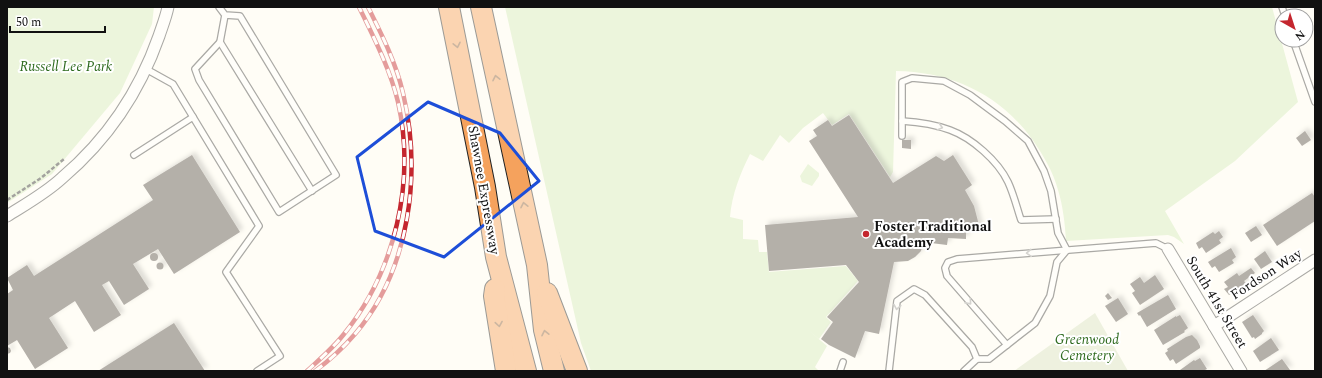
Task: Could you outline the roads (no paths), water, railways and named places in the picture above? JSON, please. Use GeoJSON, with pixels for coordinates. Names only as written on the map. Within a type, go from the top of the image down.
{"type":"FeatureCollection","features":[{"type":"Feature","properties":{"kind":"highway","name":"Shawnee Expressway"},"geometry":{"type":"LineString","coordinates":[[449,7],[482,173],[496,257],[526,371]]}},
{"type":"Feature","properties":{"kind":"highway"},"geometry":{"type":"LineString","coordinates":[[481,7],[536,265],[544,330],[554,371]]}},
{"type":"Feature","properties":{"kind":"highway"},"geometry":{"type":"LineString","coordinates":[[496,257],[494,296],[506,371]]}},
{"type":"Feature","properties":{"kind":"highway"},"geometry":{"type":"LineString","coordinates":[[536,265],[577,371]]}},
{"type":"Feature","properties":{"kind":"street"},"geometry":{"type":"LineString","coordinates":[[7,216],[62,179],[94,149],[122,113],[146,69],[168,7]]}},
{"type":"Feature","properties":{"kind":"street","name":"South 41st Street"},"geometry":{"type":"LineString","coordinates":[[1168,249],[1241,371]]}},
{"type":"Feature","properties":{"kind":"street","name":"Fordson Way"},"geometry":{"type":"LineString","coordinates":[[1214,326],[1315,260]]}},
{"type":"Feature","properties":{"kind":"lane"},"geometry":{"type":"LineString","coordinates":[[219,7],[225,15],[220,42],[195,68],[199,80],[279,212],[336,175],[240,16],[225,15]]}},
{"type":"Feature","properties":{"kind":"lane"},"geometry":{"type":"LineString","coordinates":[[220,42],[312,191]]}},
{"type":"Feature","properties":{"kind":"lane"},"geometry":{"type":"LineString","coordinates":[[1296,48],[1315,102]]}},
{"type":"Feature","properties":{"kind":"lane"},"geometry":{"type":"LineString","coordinates":[[146,69],[173,84],[259,226],[226,272],[280,356],[257,371]]}},
{"type":"Feature","properties":{"kind":"lane"},"geometry":{"type":"LineString","coordinates":[[902,136],[902,82],[912,78],[944,81],[970,95],[1006,120],[1028,141],[1044,171],[1058,233],[1067,250]]}},
{"type":"Feature","properties":{"kind":"lane"},"geometry":{"type":"LineString","coordinates":[[134,155],[193,117]]}},
{"type":"Feature","properties":{"kind":"lane"},"geometry":{"type":"LineString","coordinates":[[902,121],[924,123],[951,130],[973,142],[993,160],[1007,181],[1021,220],[1056,219]]}},
{"type":"Feature","properties":{"kind":"lane"},"geometry":{"type":"LineString","coordinates":[[1007,345],[947,276],[945,268],[948,262],[957,259],[1156,243],[1168,249]]}},
{"type":"Feature","properties":{"kind":"lane"},"geometry":{"type":"LineString","coordinates":[[964,371],[977,359],[989,359],[1035,323],[1050,296],[1057,262],[1067,250]]}},
{"type":"Feature","properties":{"kind":"lane"},"geometry":{"type":"LineString","coordinates":[[889,371],[898,301],[914,289],[925,295],[972,348],[977,359]]}},
{"type":"Feature","properties":{"kind":"lane"},"geometry":{"type":"LineString","coordinates":[[840,371],[843,362]]}},
{"type":"Feature","properties":{"kind":"railway"},"geometry":{"type":"LineString","coordinates":[[307,371],[331,349],[362,309],[388,254],[397,224],[402,194],[404,163],[403,132],[398,102],[386,66],[359,7]]}},
{"type":"Feature","properties":{"kind":"railway"},"geometry":{"type":"LineString","coordinates":[[315,371],[346,344],[374,309],[388,281],[399,251],[407,220],[411,188],[409,124],[397,71],[368,7]]}},
{"type":"Feature","properties":{"kind":"place","name":"Foster Traditional Academy"},"geometry":{"type":"Point","coordinates":[866,234]}},
{"type":"Feature","properties":{"kind":"park label","name":"Russell Lee Park"},"geometry":{"type":"Point","coordinates":[66,66]}},
{"type":"Feature","properties":{"kind":"park label","name":"Greenwood Cemetery"},"geometry":{"type":"Point","coordinates":[1087,348]}}]}
